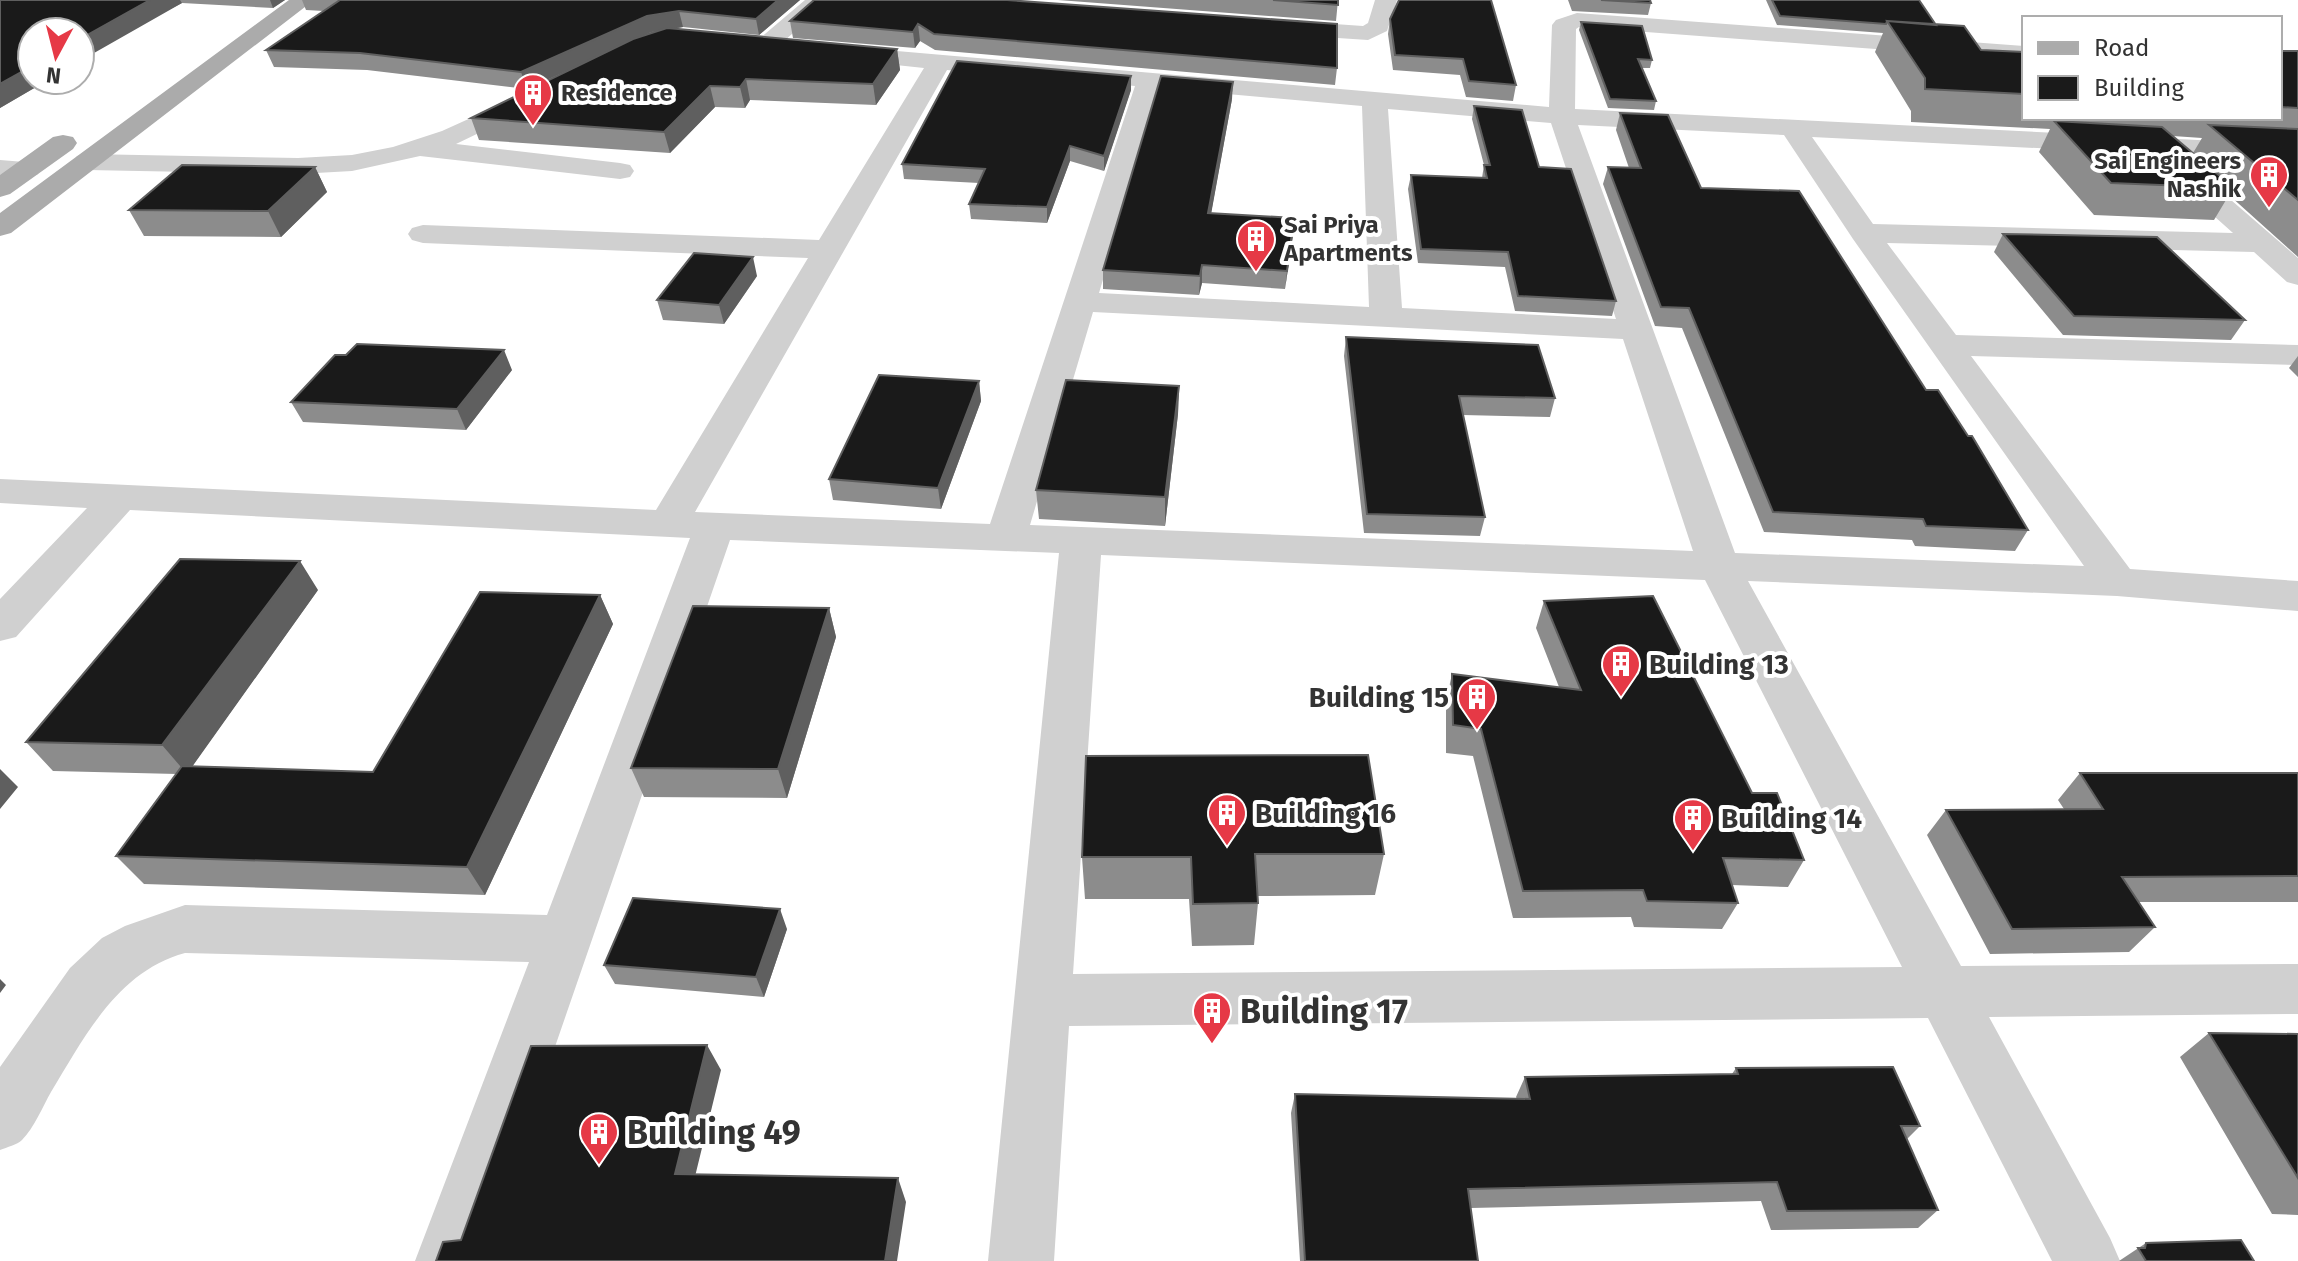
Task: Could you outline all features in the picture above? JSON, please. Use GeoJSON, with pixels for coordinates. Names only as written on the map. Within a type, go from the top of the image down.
{"type":"FeatureCollection","features":[{"type":"Feature","properties":{"kind":"main road"},"geometry":{"type":"LineString","coordinates":[[178,62],[266,0]]}},
{"type":"Feature","properties":{"kind":"main road"},"geometry":{"type":"LineString","coordinates":[[0,227],[303,0]]}},
{"type":"Feature","properties":{"kind":"main road"},"geometry":{"type":"LineString","coordinates":[[0,188],[14,168],[78,133]]}},
{"type":"Feature","properties":{"kind":"street"},"geometry":{"type":"LineString","coordinates":[[766,45],[819,0]]}},
{"type":"Feature","properties":{"kind":"street"},"geometry":{"type":"LineString","coordinates":[[1252,25],[1368,33],[1379,26],[1386,0]]}},
{"type":"Feature","properties":{"kind":"street"},"geometry":{"type":"LineString","coordinates":[[2022,53],[1577,20],[1564,25],[1562,116],[1720,568],[2087,1261]]}},
{"type":"Feature","properties":{"kind":"street"},"geometry":{"type":"LineString","coordinates":[[739,43],[1182,85],[1562,116],[1793,129],[2155,133],[2191,149],[2298,153]]}},
{"type":"Feature","properties":{"kind":"street"},"geometry":{"type":"LineString","coordinates":[[1182,85],[1193,60]]}},
{"type":"Feature","properties":{"kind":"street"},"geometry":{"type":"LineString","coordinates":[[448,1261],[564,939],[692,524],[829,250],[939,63]]}},
{"type":"Feature","properties":{"kind":"street"},"geometry":{"type":"LineString","coordinates":[[1006,537],[1149,82]]}},
{"type":"Feature","properties":{"kind":"street"},"geometry":{"type":"LineString","coordinates":[[87,162],[333,165],[376,159],[452,137],[548,91]]}},
{"type":"Feature","properties":{"kind":"street"},"geometry":{"type":"LineString","coordinates":[[1375,102],[1386,317]]}},
{"type":"Feature","properties":{"kind":"street"},"geometry":{"type":"LineString","coordinates":[[1793,129],[1944,345],[2117,582]]}},
{"type":"Feature","properties":{"kind":"street"},"geometry":{"type":"LineString","coordinates":[[2155,133],[2262,243],[2298,275]]}},
{"type":"Feature","properties":{"kind":"street"},"geometry":{"type":"LineString","coordinates":[[418,148],[620,171]]}},
{"type":"Feature","properties":{"kind":"street"},"geometry":{"type":"LineString","coordinates":[[1864,233],[2262,243]]}},
{"type":"Feature","properties":{"kind":"street"},"geometry":{"type":"LineString","coordinates":[[423,234],[829,250]]}},
{"type":"Feature","properties":{"kind":"street"},"geometry":{"type":"LineString","coordinates":[[1080,302],[1638,330]]}},
{"type":"Feature","properties":{"kind":"street"},"geometry":{"type":"LineString","coordinates":[[1944,345],[2298,355]]}},
{"type":"Feature","properties":{"kind":"street"},"geometry":{"type":"LineString","coordinates":[[0,491],[1081,541],[2117,582],[2298,596]]}},
{"type":"Feature","properties":{"kind":"street"},"geometry":{"type":"LineString","coordinates":[[0,626],[122,495]]}},
{"type":"Feature","properties":{"kind":"street"},"geometry":{"type":"LineString","coordinates":[[1021,1261],[1081,541]]}},
{"type":"Feature","properties":{"kind":"street"},"geometry":{"type":"LineString","coordinates":[[0,1120],[94,979],[120,955],[152,938],[185,929],[564,939]]}},
{"type":"Feature","properties":{"kind":"street"},"geometry":{"type":"LineString","coordinates":[[1043,1000],[2298,989]]}},
{"type":"Feature","properties":{"kind":"building"},"geometry":{"type":"Polygon","coordinates":[[[0,0],[150,0],[96,30],[96,16],[16,16],[16,75],[0,84],[0,0]]]}},
{"type":"Feature","properties":{"kind":"building"},"geometry":{"type":"Polygon","coordinates":[[[340,0],[778,0],[756,19],[679,11],[647,16],[521,72],[360,53],[266,50],[340,0]]]}},
{"type":"Feature","properties":{"kind":"building"},"geometry":{"type":"Polygon","coordinates":[[[814,0],[1007,0],[1337,24],[1337,68],[934,34],[918,24],[913,32],[790,21],[814,0]]]}},
{"type":"Feature","properties":{"kind":"building"},"geometry":{"type":"Polygon","coordinates":[[[1273,0],[1338,0],[1338,5],[1273,0]]]}},
{"type":"Feature","properties":{"kind":"building"},"geometry":{"type":"Polygon","coordinates":[[[1399,0],[1491,0],[1516,85],[1469,81],[1463,59],[1395,55],[1390,19],[1399,0]]]}},
{"type":"Feature","properties":{"kind":"building"},"geometry":{"type":"Polygon","coordinates":[[[1601,0],[1650,0],[1651,3],[1601,0]]]}},
{"type":"Feature","properties":{"kind":"building"},"geometry":{"type":"Polygon","coordinates":[[[1772,0],[1919,0],[1936,25],[1780,16],[1772,0]]]}},
{"type":"Feature","properties":{"kind":"building"},"geometry":{"type":"Polygon","coordinates":[[[1887,21],[1964,26],[1981,50],[2022,52],[2022,94],[1925,89],[1925,78],[1887,21]]]}},
{"type":"Feature","properties":{"kind":"building"},"geometry":{"type":"Polygon","coordinates":[[[1581,22],[1642,26],[1652,60],[1638,59],[1656,101],[1610,99],[1581,22]]]}},
{"type":"Feature","properties":{"kind":"building"},"geometry":{"type":"Polygon","coordinates":[[[667,28],[897,49],[873,84],[746,79],[740,87],[710,86],[664,132],[471,118],[633,39],[667,28]]]}},
{"type":"Feature","properties":{"kind":"building"},"geometry":{"type":"Polygon","coordinates":[[[2282,51],[2298,51],[2298,108],[2282,107],[2282,51]]]}},
{"type":"Feature","properties":{"kind":"building"},"geometry":{"type":"Polygon","coordinates":[[[957,61],[1131,76],[1104,156],[1070,146],[1047,207],[969,204],[985,169],[902,164],[957,61]]]}},
{"type":"Feature","properties":{"kind":"building"},"geometry":{"type":"Polygon","coordinates":[[[1161,76],[1233,82],[1208,213],[1294,218],[1287,271],[1202,265],[1200,276],[1103,270],[1161,76]]]}},
{"type":"Feature","properties":{"kind":"building"},"geometry":{"type":"Polygon","coordinates":[[[1474,106],[1522,110],[1539,167],[1571,169],[1616,301],[1518,296],[1508,252],[1421,249],[1411,175],[1487,178],[1484,165],[1490,165],[1474,106]]]}},
{"type":"Feature","properties":{"kind":"building"},"geometry":{"type":"Polygon","coordinates":[[[1620,113],[1668,115],[1701,188],[1799,191],[1926,390],[1938,390],[1968,436],[1972,436],[2028,530],[1926,526],[1923,519],[1773,512],[1689,308],[1661,307],[1608,167],[1641,168],[1620,113]]]}},
{"type":"Feature","properties":{"kind":"building"},"geometry":{"type":"Polygon","coordinates":[[[2054,121],[2162,127],[2234,188],[2111,183],[2054,121]]]}},
{"type":"Feature","properties":{"kind":"building"},"geometry":{"type":"Polygon","coordinates":[[[2209,125],[2298,129],[2298,200],[2209,125]]]}},
{"type":"Feature","properties":{"kind":"building"},"geometry":{"type":"Polygon","coordinates":[[[182,165],[315,167],[268,211],[129,210],[182,165]]]}},
{"type":"Feature","properties":{"kind":"building"},"geometry":{"type":"Polygon","coordinates":[[[2003,234],[2157,237],[2245,320],[2074,316],[2003,234]]]}},
{"type":"Feature","properties":{"kind":"building"},"geometry":{"type":"Polygon","coordinates":[[[694,253],[753,257],[719,305],[657,300],[694,253]]]}},
{"type":"Feature","properties":{"kind":"building"},"geometry":{"type":"Polygon","coordinates":[[[1346,337],[1538,345],[1555,398],[1459,396],[1485,517],[1367,514],[1346,337]]]}},
{"type":"Feature","properties":{"kind":"building"},"geometry":{"type":"Polygon","coordinates":[[[357,344],[504,350],[457,409],[291,402],[335,355],[346,355],[357,344]]]}},
{"type":"Feature","properties":{"kind":"building"},"geometry":{"type":"Polygon","coordinates":[[[879,375],[979,381],[938,488],[829,479],[879,375]]]}},
{"type":"Feature","properties":{"kind":"building"},"geometry":{"type":"Polygon","coordinates":[[[1066,380],[1179,386],[1165,497],[1036,490],[1066,380]]]}},
{"type":"Feature","properties":{"kind":"building"},"geometry":{"type":"Polygon","coordinates":[[[180,559],[300,561],[162,745],[26,742],[180,559]]]}},
{"type":"Feature","properties":{"kind":"building"},"geometry":{"type":"Polygon","coordinates":[[[480,592],[600,595],[467,867],[116,856],[182,766],[373,772],[480,592]]]}},
{"type":"Feature","properties":{"kind":"building"},"geometry":{"type":"Polygon","coordinates":[[[1653,596],[1752,793],[1777,793],[1804,860],[1723,858],[1738,903],[1647,901],[1643,890],[1523,891],[1481,729],[1453,725],[1452,674],[1581,690],[1544,601],[1653,596]]]}},
{"type":"Feature","properties":{"kind":"building"},"geometry":{"type":"Polygon","coordinates":[[[693,606],[829,608],[778,769],[631,768],[693,606]]]}},
{"type":"Feature","properties":{"kind":"building"},"geometry":{"type":"Polygon","coordinates":[[[1368,755],[1384,854],[1255,854],[1258,903],[1193,904],[1191,857],[1082,857],[1086,756],[1368,755]]]}},
{"type":"Feature","properties":{"kind":"building"},"geometry":{"type":"Polygon","coordinates":[[[2080,773],[2298,773],[2298,876],[2122,877],[2155,927],[2012,929],[1946,810],[2103,809],[2080,773]]]}},
{"type":"Feature","properties":{"kind":"building"},"geometry":{"type":"Polygon","coordinates":[[[633,898],[780,909],[756,977],[604,965],[633,898]]]}},
{"type":"Feature","properties":{"kind":"building"},"geometry":{"type":"Polygon","coordinates":[[[2209,1033],[2298,1034],[2298,1178],[2209,1033]]]}},
{"type":"Feature","properties":{"kind":"building"},"geometry":{"type":"Polygon","coordinates":[[[707,1045],[675,1174],[898,1178],[885,1261],[436,1261],[443,1242],[461,1240],[531,1046],[707,1045]]]}},
{"type":"Feature","properties":{"kind":"building"},"geometry":{"type":"Polygon","coordinates":[[[1893,1067],[1920,1126],[1901,1126],[1938,1210],[1787,1211],[1777,1182],[1468,1189],[1478,1261],[1305,1261],[1295,1094],[1530,1099],[1525,1077],[1738,1074],[1736,1068],[1893,1067]]]}},
{"type":"Feature","properties":{"kind":"building"},"geometry":{"type":"Polygon","coordinates":[[[2241,1240],[2254,1261],[2146,1261],[2138,1248],[2145,1248],[2146,1243],[2241,1240]]]}},
{"type":"Feature","properties":{"kind":"place","name":"Residence"},"geometry":{"type":"Point","coordinates":[533,127]}},
{"type":"Feature","properties":{"kind":"place","name":"Sai Engineers Nashik"},"geometry":{"type":"Point","coordinates":[2269,209]}},
{"type":"Feature","properties":{"kind":"place","name":"Sai Priya Apartments"},"geometry":{"type":"Point","coordinates":[1256,273]}},
{"type":"Feature","properties":{"kind":"place","name":"Building 13"},"geometry":{"type":"Point","coordinates":[1621,698]}},
{"type":"Feature","properties":{"kind":"place","name":"Building 15"},"geometry":{"type":"Point","coordinates":[1477,731]}},
{"type":"Feature","properties":{"kind":"place","name":"Building 16"},"geometry":{"type":"Point","coordinates":[1227,847]}},
{"type":"Feature","properties":{"kind":"place","name":"Building 14"},"geometry":{"type":"Point","coordinates":[1693,852]}},
{"type":"Feature","properties":{"kind":"place","name":"Building 17"},"geometry":{"type":"Point","coordinates":[1212,1045]}},
{"type":"Feature","properties":{"kind":"place","name":"Building 49"},"geometry":{"type":"Point","coordinates":[599,1166]}}]}
